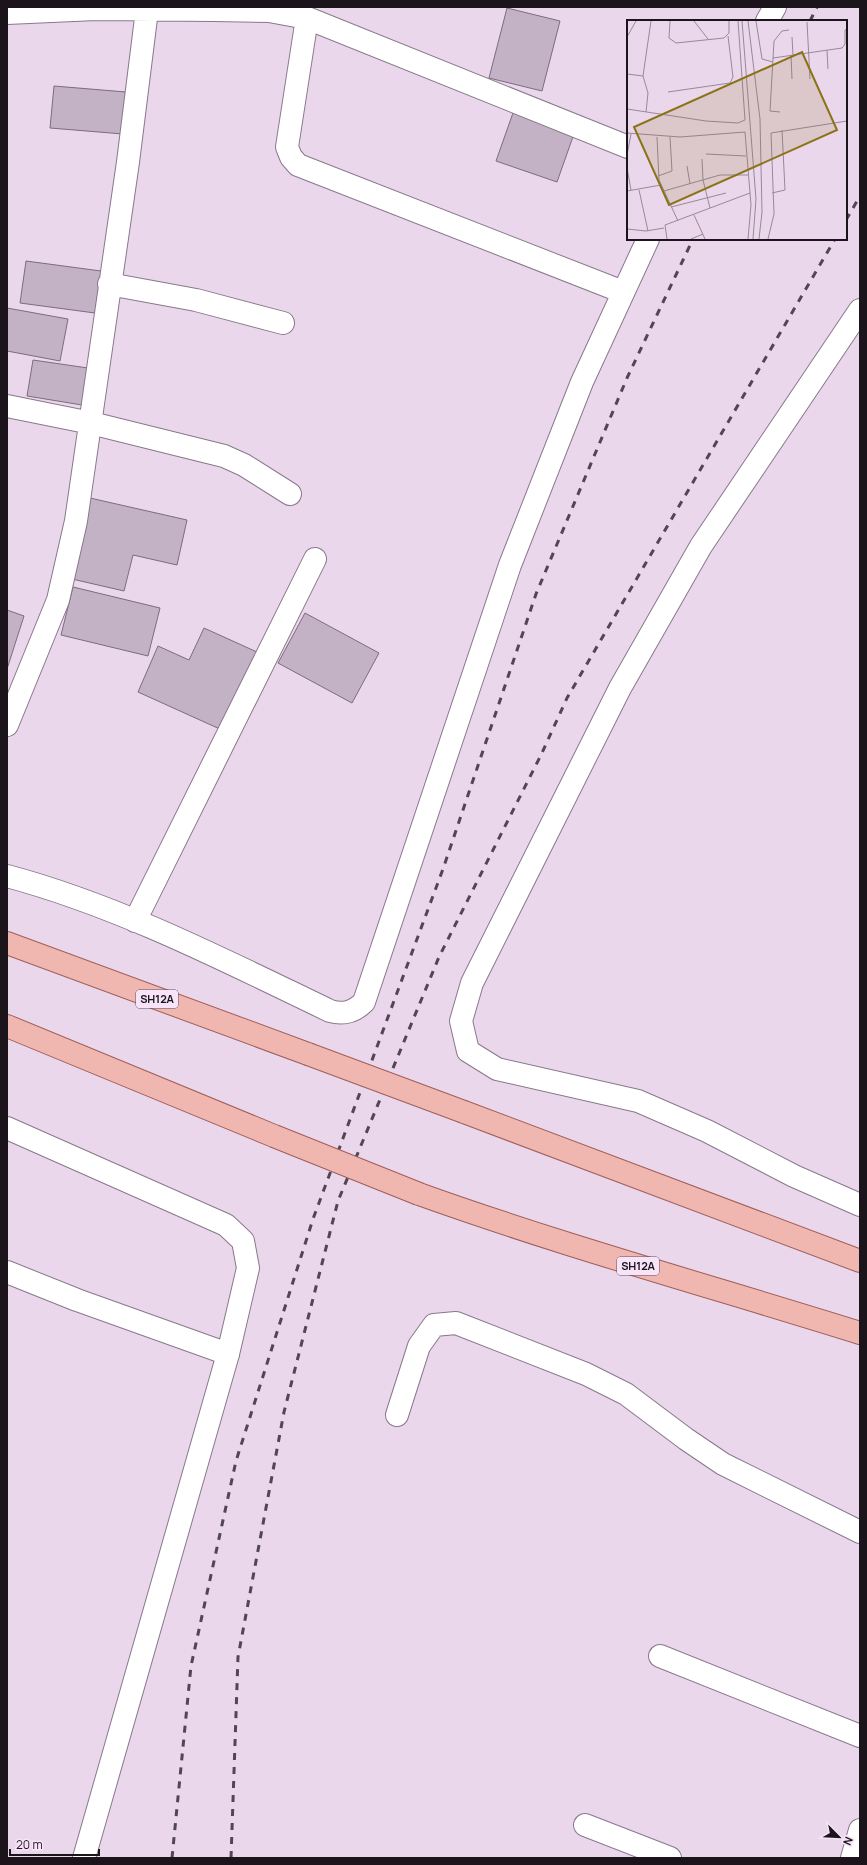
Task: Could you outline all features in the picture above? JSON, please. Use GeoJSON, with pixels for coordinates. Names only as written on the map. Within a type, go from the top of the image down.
{"type":"FeatureCollection","features":[{"type":"Feature","properties":{"kind":"main road","name":"SH12A"},"geometry":{"type":"LineString","coordinates":[[7,943],[464,1112],[860,1261]]}},
{"type":"Feature","properties":{"kind":"main road","name":"SH12A"},"geometry":{"type":"LineString","coordinates":[[7,1026],[419,1194],[500,1223],[583,1250],[750,1298],[860,1333]]}},
{"type":"Feature","properties":{"kind":"street"},"geometry":{"type":"LineString","coordinates":[[768,20],[775,7]]}},
{"type":"Feature","properties":{"kind":"street"},"geometry":{"type":"LineString","coordinates":[[7,13],[96,9],[148,10],[214,8],[269,11],[307,18],[627,147]]}},
{"type":"Feature","properties":{"kind":"street"},"geometry":{"type":"LineString","coordinates":[[7,725],[58,600],[76,521],[91,423],[109,284],[128,162],[148,10]]}},
{"type":"Feature","properties":{"kind":"street"},"geometry":{"type":"LineString","coordinates":[[307,18],[287,147],[291,157],[298,165],[623,292]]}},
{"type":"Feature","properties":{"kind":"street"},"geometry":{"type":"LineString","coordinates":[[7,876],[55,889],[135,921],[330,1011],[339,1014],[357,1009],[364,1002],[510,565],[582,382],[648,240]]}},
{"type":"Feature","properties":{"kind":"street"},"geometry":{"type":"LineString","coordinates":[[109,284],[196,300],[283,324]]}},
{"type":"Feature","properties":{"kind":"street"},"geometry":{"type":"LineString","coordinates":[[860,310],[701,546],[620,688],[472,983],[461,1021],[468,1051],[497,1069],[638,1101],[707,1131],[794,1176],[860,1205]]}},
{"type":"Feature","properties":{"kind":"street"},"geometry":{"type":"LineString","coordinates":[[7,406],[91,423],[224,456],[244,465],[290,494]]}},
{"type":"Feature","properties":{"kind":"street"},"geometry":{"type":"LineString","coordinates":[[135,921],[315,559]]}},
{"type":"Feature","properties":{"kind":"street"},"geometry":{"type":"LineString","coordinates":[[7,1128],[226,1225],[243,1241],[248,1268],[228,1354],[84,1858]]}},
{"type":"Feature","properties":{"kind":"street"},"geometry":{"type":"LineString","coordinates":[[7,1272],[77,1300],[228,1354]]}},
{"type":"Feature","properties":{"kind":"street"},"geometry":{"type":"LineString","coordinates":[[397,1415],[419,1346],[434,1326],[456,1323],[586,1374],[626,1394],[686,1439],[723,1464],[860,1532]]}},
{"type":"Feature","properties":{"kind":"street"},"geometry":{"type":"LineString","coordinates":[[660,1656],[860,1736]]}},
{"type":"Feature","properties":{"kind":"street"},"geometry":{"type":"LineString","coordinates":[[585,1825],[670,1858]]}},
{"type":"Feature","properties":{"kind":"street"},"geometry":{"type":"LineString","coordinates":[[852,1858],[860,1830]]}},
{"type":"Feature","properties":{"kind":"building"},"geometry":{"type":"Polygon","coordinates":[[[507,8],[560,21],[542,91],[489,78],[507,8]]]}},
{"type":"Feature","properties":{"kind":"building"},"geometry":{"type":"Polygon","coordinates":[[[54,86],[126,92],[123,134],[50,128],[54,86]]]}},
{"type":"Feature","properties":{"kind":"building"},"geometry":{"type":"Polygon","coordinates":[[[514,110],[575,131],[557,182],[496,161],[514,110]]]}},
{"type":"Feature","properties":{"kind":"building"},"geometry":{"type":"Polygon","coordinates":[[[26,261],[101,271],[95,313],[20,303],[26,261]]]}},
{"type":"Feature","properties":{"kind":"building"},"geometry":{"type":"Polygon","coordinates":[[[7,308],[68,319],[60,361],[7,351],[7,308]]]}},
{"type":"Feature","properties":{"kind":"building"},"geometry":{"type":"Polygon","coordinates":[[[33,360],[88,368],[82,405],[27,396],[33,360]]]}},
{"type":"Feature","properties":{"kind":"building"},"geometry":{"type":"Polygon","coordinates":[[[90,498],[187,520],[177,565],[133,555],[124,591],[72,579],[90,498]]]}},
{"type":"Feature","properties":{"kind":"building"},"geometry":{"type":"Polygon","coordinates":[[[73,587],[160,608],[148,656],[61,635],[73,587]]]}},
{"type":"Feature","properties":{"kind":"building"},"geometry":{"type":"Polygon","coordinates":[[[7,610],[24,616],[7,669],[7,610]]]}},
{"type":"Feature","properties":{"kind":"building"},"geometry":{"type":"Polygon","coordinates":[[[305,613],[379,653],[352,703],[278,663],[305,613]]]}},
{"type":"Feature","properties":{"kind":"building"},"geometry":{"type":"Polygon","coordinates":[[[204,628],[257,652],[222,730],[138,692],[158,646],[189,660],[204,628]]]}},
{"type":"Feature","properties":{"kind":"railway"},"geometry":{"type":"LineString","coordinates":[[810,20],[817,7]]}},
{"type":"Feature","properties":{"kind":"railway"},"geometry":{"type":"LineString","coordinates":[[847,218],[860,196]]}},
{"type":"Feature","properties":{"kind":"railway"},"geometry":{"type":"LineString","coordinates":[[172,1858],[191,1666],[236,1461],[313,1219],[443,869],[536,594],[627,378],[693,240]]}},
{"type":"Feature","properties":{"kind":"railway"},"geometry":{"type":"LineString","coordinates":[[231,1858],[238,1657],[284,1412],[338,1201],[439,957],[541,755],[567,698],[834,240]]}}]}
